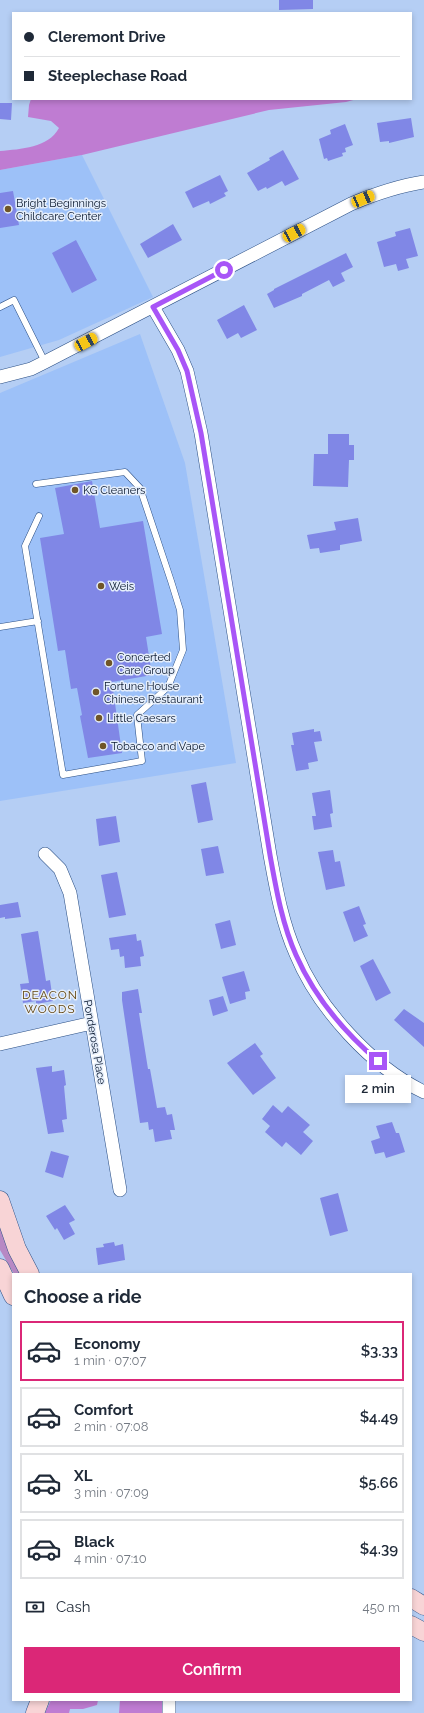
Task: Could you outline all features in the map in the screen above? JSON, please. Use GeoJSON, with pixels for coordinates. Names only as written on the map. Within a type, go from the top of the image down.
{"type":"FeatureCollection","features":[{"type":"Feature","properties":{"kind":"main road"},"geometry":{"type":"LineString","coordinates":[[0,1200],[17,1249],[29,1273]]}},
{"type":"Feature","properties":{"kind":"main road"},"geometry":{"type":"LineString","coordinates":[[0,1268],[12,1294]]}},
{"type":"Feature","properties":{"kind":"main road"},"geometry":{"type":"LineString","coordinates":[[412,1599],[424,1606]]}},
{"type":"Feature","properties":{"kind":"main road"},"geometry":{"type":"LineString","coordinates":[[412,1626],[424,1632]]}},
{"type":"Feature","properties":{"kind":"main road"},"geometry":{"type":"LineString","coordinates":[[35,1713],[40,1701]]}},
{"type":"Feature","properties":{"kind":"street"},"geometry":{"type":"LineString","coordinates":[[0,377],[31,369],[351,204],[375,193],[424,182]]}},
{"type":"Feature","properties":{"kind":"street"},"geometry":{"type":"LineString","coordinates":[[153,307],[178,350],[192,389],[201,433],[270,855],[279,901],[289,935],[296,955],[308,980],[342,1026],[368,1052],[397,1076],[424,1092]]}},
{"type":"Feature","properties":{"kind":"street","name":"Ponderosa Place"},"geometry":{"type":"LineString","coordinates":[[46,854],[60,869],[70,893],[120,1190]]}},
{"type":"Feature","properties":{"kind":"street"},"geometry":{"type":"LineString","coordinates":[[0,1044],[92,1023]]}},
{"type":"Feature","properties":{"kind":"street"},"geometry":{"type":"LineString","coordinates":[[169,1701],[169,1713]]}},
{"type":"Feature","properties":{"kind":"lane"},"geometry":{"type":"LineString","coordinates":[[0,307],[14,300],[45,362]]}},
{"type":"Feature","properties":{"kind":"lane"},"geometry":{"type":"LineString","coordinates":[[36,484],[125,472],[140,488],[180,610],[183,650],[168,687],[137,716],[142,761],[63,775],[25,546],[39,516]]}},
{"type":"Feature","properties":{"kind":"lane"},"geometry":{"type":"LineString","coordinates":[[0,627],[38,621]]}},
{"type":"Feature","properties":{"kind":"shaded area"},"geometry":{"type":"Polygon","coordinates":[[[31,100],[353,100],[269,110],[82,155],[0,170],[0,151],[25,148],[41,144],[54,135],[59,128],[51,121],[28,117],[31,100]]]}},
{"type":"Feature","properties":{"kind":"shaded area"},"geometry":{"type":"Polygon","coordinates":[[[82,155],[153,297],[59,340],[0,357],[0,170],[82,155]]]}},
{"type":"Feature","properties":{"kind":"shaded area"},"geometry":{"type":"Polygon","coordinates":[[[140,334],[185,463],[236,763],[0,801],[0,393],[140,334]]]}},
{"type":"Feature","properties":{"kind":"shaded area"},"geometry":{"type":"Polygon","coordinates":[[[0,1228],[21,1273],[13,1273],[0,1250],[0,1228]]]}},
{"type":"Feature","properties":{"kind":"shaded area"},"geometry":{"type":"Polygon","coordinates":[[[51,1701],[98,1701],[97,1705],[83,1709],[70,1709],[69,1713],[45,1713],[51,1701]]]}},
{"type":"Feature","properties":{"kind":"shaded area"},"geometry":{"type":"Polygon","coordinates":[[[120,1701],[166,1701],[165,1713],[119,1713],[120,1701]]]}},
{"type":"Feature","properties":{"kind":"building"},"geometry":{"type":"Polygon","coordinates":[[[279,0],[313,0],[313,9],[279,10],[279,0]]]}},
{"type":"Feature","properties":{"kind":"building"},"geometry":{"type":"Polygon","coordinates":[[[0,103],[12,103],[11,120],[0,119],[0,103]]]}},
{"type":"Feature","properties":{"kind":"building"},"geometry":{"type":"Polygon","coordinates":[[[411,118],[414,137],[389,143],[389,141],[380,142],[377,123],[411,118]]]}},
{"type":"Feature","properties":{"kind":"building"},"geometry":{"type":"Polygon","coordinates":[[[345,124],[353,145],[345,148],[346,152],[342,153],[343,156],[328,161],[327,158],[324,159],[319,139],[331,134],[330,130],[345,124]]]}},
{"type":"Feature","properties":{"kind":"building"},"geometry":{"type":"Polygon","coordinates":[[[283,150],[299,179],[285,186],[282,181],[267,189],[266,187],[258,191],[247,173],[270,160],[269,158],[283,150]]]}},
{"type":"Feature","properties":{"kind":"building"},"geometry":{"type":"Polygon","coordinates":[[[220,175],[228,191],[224,193],[226,196],[210,204],[209,201],[193,208],[185,192],[220,175]]]}},
{"type":"Feature","properties":{"kind":"building","name":"Bright Beginnings Childcare Center"},"geometry":{"type":"Polygon","coordinates":[[[13,191],[19,225],[0,228],[0,193],[13,191]]]}},
{"type":"Feature","properties":{"kind":"building"},"geometry":{"type":"Polygon","coordinates":[[[173,224],[182,240],[148,258],[140,244],[173,224]]]}},
{"type":"Feature","properties":{"kind":"building"},"geometry":{"type":"Polygon","coordinates":[[[410,228],[418,256],[406,259],[409,268],[398,271],[396,264],[384,267],[377,242],[396,236],[395,232],[410,228]]]}},
{"type":"Feature","properties":{"kind":"building"},"geometry":{"type":"Polygon","coordinates":[[[76,240],[97,280],[72,293],[52,253],[76,240]]]}},
{"type":"Feature","properties":{"kind":"building"},"geometry":{"type":"Polygon","coordinates":[[[346,253],[353,267],[341,273],[345,281],[333,287],[329,280],[302,294],[302,296],[274,308],[267,294],[274,289],[346,253]]]}},
{"type":"Feature","properties":{"kind":"building"},"geometry":{"type":"Polygon","coordinates":[[[244,305],[257,330],[241,338],[238,333],[227,339],[217,320],[244,305]]]}},
{"type":"Feature","properties":{"kind":"building"},"geometry":{"type":"Polygon","coordinates":[[[328,434],[349,434],[349,445],[354,445],[354,460],[349,460],[348,487],[313,486],[314,454],[328,454],[328,434]]]}},
{"type":"Feature","properties":{"kind":"building","name":"Weis"},"geometry":{"type":"Polygon","coordinates":[[[92,481],[100,528],[143,521],[162,634],[146,637],[152,675],[112,682],[122,753],[88,758],[80,716],[82,715],[77,688],[71,689],[65,650],[58,651],[40,538],[64,534],[55,488],[92,481]]]}},
{"type":"Feature","properties":{"kind":"building"},"geometry":{"type":"Polygon","coordinates":[[[358,518],[362,541],[340,545],[340,550],[320,553],[319,548],[310,549],[307,535],[336,530],[334,522],[358,518]]]}},
{"type":"Feature","properties":{"kind":"building"},"geometry":{"type":"Polygon","coordinates":[[[314,729],[314,732],[320,731],[322,741],[314,742],[318,761],[308,763],[309,769],[296,771],[291,745],[294,745],[292,733],[314,729]]]}},
{"type":"Feature","properties":{"kind":"building"},"geometry":{"type":"Polygon","coordinates":[[[206,782],[213,820],[198,823],[191,785],[206,782]]]}},
{"type":"Feature","properties":{"kind":"building"},"geometry":{"type":"Polygon","coordinates":[[[330,790],[333,813],[330,814],[332,827],[314,830],[312,816],[316,816],[312,793],[330,790]]]}},
{"type":"Feature","properties":{"kind":"building"},"geometry":{"type":"Polygon","coordinates":[[[116,816],[120,842],[99,846],[96,819],[116,816]]]}},
{"type":"Feature","properties":{"kind":"building"},"geometry":{"type":"Polygon","coordinates":[[[218,846],[224,873],[206,876],[201,849],[218,846]]]}},
{"type":"Feature","properties":{"kind":"building"},"geometry":{"type":"Polygon","coordinates":[[[333,850],[335,862],[340,861],[345,886],[326,890],[318,852],[333,850]]]}},
{"type":"Feature","properties":{"kind":"building"},"geometry":{"type":"Polygon","coordinates":[[[117,872],[126,915],[109,918],[101,875],[117,872]]]}},
{"type":"Feature","properties":{"kind":"building"},"geometry":{"type":"Polygon","coordinates":[[[18,902],[21,917],[5,919],[5,917],[0,918],[0,905],[18,902]]]}},
{"type":"Feature","properties":{"kind":"building"},"geometry":{"type":"Polygon","coordinates":[[[359,906],[366,924],[363,925],[368,936],[354,942],[343,912],[359,906]]]}},
{"type":"Feature","properties":{"kind":"building"},"geometry":{"type":"Polygon","coordinates":[[[230,920],[236,945],[221,949],[215,924],[230,920]]]}},
{"type":"Feature","properties":{"kind":"building"},"geometry":{"type":"Polygon","coordinates":[[[38,931],[46,981],[50,980],[53,1001],[36,1004],[36,1001],[23,1003],[20,984],[29,983],[21,934],[38,931]]]}},
{"type":"Feature","properties":{"kind":"building"},"geometry":{"type":"Polygon","coordinates":[[[136,934],[137,941],[141,940],[144,956],[140,957],[141,966],[125,968],[124,956],[120,957],[119,949],[111,950],[109,938],[136,934]]]}},
{"type":"Feature","properties":{"kind":"building"},"geometry":{"type":"Polygon","coordinates":[[[373,959],[391,993],[376,1001],[360,966],[373,959]]]}},
{"type":"Feature","properties":{"kind":"building"},"geometry":{"type":"Polygon","coordinates":[[[244,971],[250,991],[245,992],[246,999],[230,1004],[222,977],[244,971]]]}},
{"type":"Feature","properties":{"kind":"building"},"geometry":{"type":"Polygon","coordinates":[[[138,989],[142,1013],[139,1013],[148,1069],[150,1069],[157,1108],[165,1107],[167,1115],[172,1114],[175,1130],[170,1130],[172,1139],[155,1142],[153,1129],[149,1130],[148,1122],[140,1123],[122,1000],[122,992],[138,989]]]}},
{"type":"Feature","properties":{"kind":"building"},"geometry":{"type":"Polygon","coordinates":[[[223,996],[228,1011],[213,1016],[209,1000],[223,996]]]}},
{"type":"Feature","properties":{"kind":"building"},"geometry":{"type":"Polygon","coordinates":[[[404,1009],[424,1023],[424,1047],[394,1020],[404,1009]]]}},
{"type":"Feature","properties":{"kind":"building"},"geometry":{"type":"Polygon","coordinates":[[[255,1043],[263,1054],[260,1056],[276,1078],[253,1095],[227,1063],[255,1043]]]}},
{"type":"Feature","properties":{"kind":"building"},"geometry":{"type":"Polygon","coordinates":[[[52,1066],[52,1072],[64,1070],[67,1119],[62,1120],[64,1132],[48,1134],[36,1068],[52,1066]]]}},
{"type":"Feature","properties":{"kind":"building"},"geometry":{"type":"Polygon","coordinates":[[[273,1105],[282,1113],[288,1106],[310,1125],[303,1132],[313,1141],[301,1155],[286,1142],[282,1147],[265,1132],[270,1126],[262,1119],[273,1105]]]}},
{"type":"Feature","properties":{"kind":"building"},"geometry":{"type":"Polygon","coordinates":[[[392,1122],[396,1133],[399,1133],[405,1152],[386,1158],[384,1152],[375,1154],[371,1141],[380,1138],[376,1126],[392,1122]]]}},
{"type":"Feature","properties":{"kind":"building"},"geometry":{"type":"Polygon","coordinates":[[[51,1151],[69,1156],[63,1178],[45,1172],[51,1151]]]}},
{"type":"Feature","properties":{"kind":"building"},"geometry":{"type":"Polygon","coordinates":[[[338,1193],[348,1231],[330,1236],[320,1198],[338,1193]]]}},
{"type":"Feature","properties":{"kind":"building"},"geometry":{"type":"Polygon","coordinates":[[[65,1205],[75,1220],[69,1223],[75,1234],[64,1240],[57,1228],[55,1230],[46,1216],[65,1205]]]}},
{"type":"Feature","properties":{"kind":"building"},"geometry":{"type":"Polygon","coordinates":[[[114,1242],[115,1246],[123,1244],[125,1260],[98,1265],[96,1248],[104,1247],[103,1244],[114,1242]]]}},
{"type":"Feature","properties":{"kind":"place","name":"Bright Beginnings Childcare Center"},"geometry":{"type":"Point","coordinates":[8,209]}},
{"type":"Feature","properties":{"kind":"place","name":"KG Cleaners"},"geometry":{"type":"Point","coordinates":[75,490]}},
{"type":"Feature","properties":{"kind":"place","name":"Weis"},"geometry":{"type":"Point","coordinates":[101,586]}},
{"type":"Feature","properties":{"kind":"place","name":"Concerted Care Group"},"geometry":{"type":"Point","coordinates":[109,663]}},
{"type":"Feature","properties":{"kind":"place","name":"Fortune House Chinese Restaurant"},"geometry":{"type":"Point","coordinates":[96,692]}},
{"type":"Feature","properties":{"kind":"place","name":"Little Caesars"},"geometry":{"type":"Point","coordinates":[99,718]}},
{"type":"Feature","properties":{"kind":"place","name":"Tobacco and Vape"},"geometry":{"type":"Point","coordinates":[103,746]}},
{"type":"Feature","properties":{"kind":"district","name":"DEACON WOODS"},"geometry":{"type":"Point","coordinates":[50,1002]}},
{"type":"Feature","properties":{"kind":"route"},"geometry":{"type":"LineString","coordinates":[[224,270],[153,307],[178,350],[187,371],[192,389],[201,433],[270,855],[279,901],[287,929],[296,955],[308,980],[342,1026],[378,1061]]}}]}
